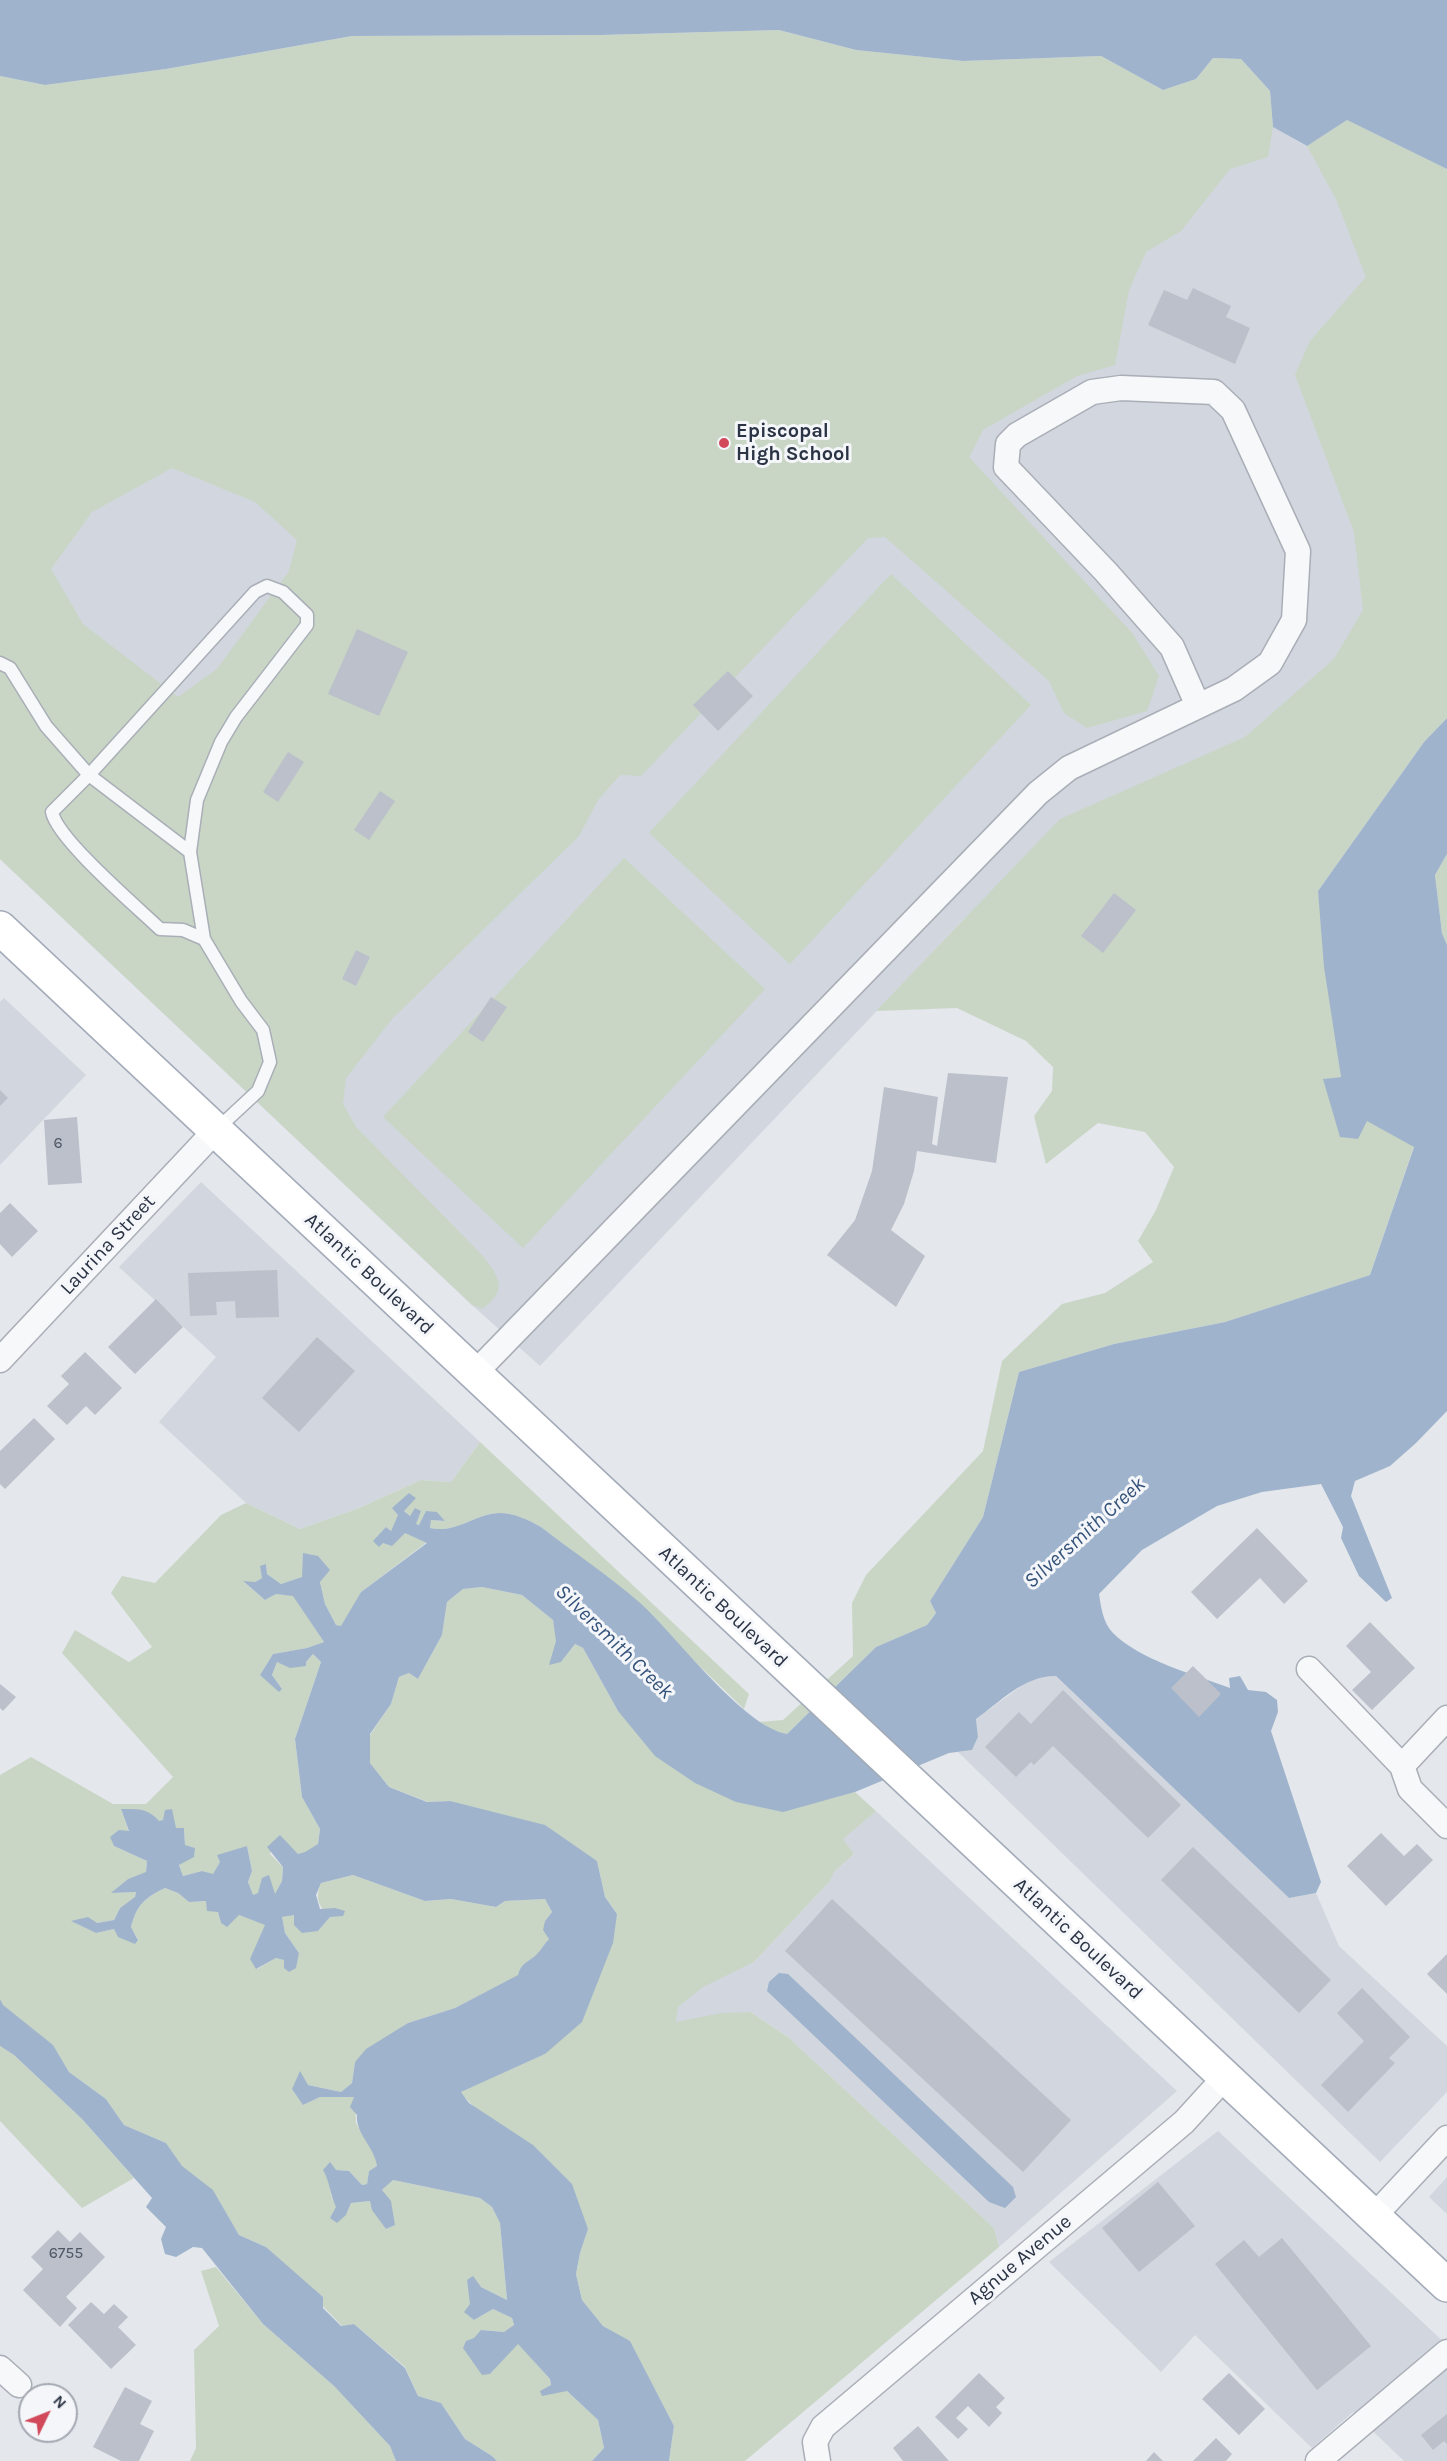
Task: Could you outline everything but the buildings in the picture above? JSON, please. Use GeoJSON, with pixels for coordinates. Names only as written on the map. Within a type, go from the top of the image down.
{"type":"FeatureCollection","features":[{"type":"Feature","properties":{"kind":"main road","name":"Atlantic Boulevard"},"geometry":{"type":"LineString","coordinates":[[0,928],[1447,2284]]}},
{"type":"Feature","properties":{"kind":"street"},"geometry":{"type":"LineString","coordinates":[[474,1374],[1038,793],[1069,768],[1234,689],[1270,663],[1294,620],[1298,551],[1233,410],[1214,392],[1121,388],[1092,392],[1017,435],[1008,444],[1006,467],[1106,572],[1172,647],[1198,706]]}},
{"type":"Feature","properties":{"kind":"street","name":"Laurina Street"},"geometry":{"type":"LineString","coordinates":[[0,1360],[216,1130]]}},
{"type":"Feature","properties":{"kind":"street"},"geometry":{"type":"LineString","coordinates":[[1309,1668],[1402,1766],[1410,1789],[1447,1826]]}},
{"type":"Feature","properties":{"kind":"street"},"geometry":{"type":"LineString","coordinates":[[1402,1766],[1447,1718]]}},
{"type":"Feature","properties":{"kind":"street","name":"Agnue Avenue"},"geometry":{"type":"LineString","coordinates":[[816,2452],[823,2427],[1184,2122],[1226,2077]]}},
{"type":"Feature","properties":{"kind":"street"},"geometry":{"type":"LineString","coordinates":[[1374,2216],[1447,2138]]}},
{"type":"Feature","properties":{"kind":"street"},"geometry":{"type":"LineString","coordinates":[[1318,2461],[1447,2352]]}},
{"type":"Feature","properties":{"kind":"street"},"geometry":{"type":"LineString","coordinates":[[0,2368],[18,2384]]}},
{"type":"Feature","properties":{"kind":"lane"},"geometry":{"type":"LineString","coordinates":[[204,939],[183,930],[160,929],[67,840],[53,819],[52,812],[88,776],[255,592],[267,586],[283,592],[307,615],[307,625],[236,717],[221,742],[197,800],[190,852],[204,939],[241,1001],[263,1029],[270,1062],[258,1091],[216,1130]]}},
{"type":"Feature","properties":{"kind":"lane"},"geometry":{"type":"LineString","coordinates":[[0,663],[10,668],[46,726],[88,776],[190,852]]}},
{"type":"Feature","properties":{"kind":"shaded area","name":"Episcopal High School"},"geometry":{"type":"Polygon","coordinates":[[[963,61],[1274,127],[1306,146],[1347,120],[1447,169],[1447,718],[964,919],[540,1366],[472,1305],[0,859],[0,134],[963,61]]]}},
{"type":"Feature","properties":{"kind":"shaded area"},"geometry":{"type":"Polygon","coordinates":[[[4,998],[86,1075],[0,1165],[0,1002],[4,998]]]}},
{"type":"Feature","properties":{"kind":"shaded area"},"geometry":{"type":"Polygon","coordinates":[[[201,1182],[480,1442],[451,1482],[421,1480],[359,1508],[300,1529],[246,1503],[159,1422],[216,1357],[119,1267],[201,1182]]]}},
{"type":"Feature","properties":{"kind":"shaded area"},"geometry":{"type":"Polygon","coordinates":[[[1042,1675],[1056,1676],[1289,1898],[1316,1893],[1339,1946],[1447,2046],[1447,2092],[1380,2162],[958,1752],[972,1750],[978,1737],[976,1719],[1027,1682],[1042,1675]]]}},
{"type":"Feature","properties":{"kind":"shaded area"},"geometry":{"type":"Polygon","coordinates":[[[876,1811],[1177,2091],[999,2247],[994,2228],[788,2037],[750,2012],[676,2023],[677,2007],[703,1986],[754,1962],[830,1881],[833,1873],[854,1854],[842,1839],[876,1811]]]}},
{"type":"Feature","properties":{"kind":"shaded area"},"geometry":{"type":"Polygon","coordinates":[[[1218,2131],[1447,2345],[1447,2461],[1404,2461],[1353,2412],[1312,2448],[1195,2335],[1161,2372],[1049,2262],[1218,2131]]]}},
{"type":"Feature","properties":{"kind":"shaded area"},"geometry":{"type":"Polygon","coordinates":[[[1447,2177],[1447,2214],[1429,2197],[1447,2177]]]}},
{"type":"Feature","properties":{"kind":"green space"},"geometry":{"type":"Polygon","coordinates":[[[779,30],[856,50],[963,61],[1101,56],[1163,90],[1196,79],[1213,58],[1241,59],[1270,91],[1273,127],[1268,157],[1230,169],[1181,231],[1146,252],[1129,290],[1115,365],[1077,376],[983,430],[969,457],[1133,634],[1159,676],[1147,711],[1087,728],[1064,713],[1049,681],[885,537],[868,538],[641,776],[620,775],[598,800],[579,836],[392,1019],[346,1078],[343,1104],[356,1127],[481,1254],[492,1269],[498,1282],[498,1289],[491,1302],[482,1309],[472,1305],[0,859],[0,76],[45,85],[166,69],[352,36],[601,35],[779,30]],[[172,468],[92,512],[51,569],[83,624],[178,697],[217,669],[289,571],[297,540],[255,502],[172,468]]]}},
{"type":"Feature","properties":{"kind":"green space"},"geometry":{"type":"Polygon","coordinates":[[[1347,120],[1447,169],[1447,718],[1424,742],[1318,891],[1341,1077],[1324,1079],[1366,1120],[1414,1146],[1370,1275],[1225,1322],[1114,1344],[1019,1372],[983,1517],[930,1601],[936,1613],[927,1625],[876,1647],[787,1734],[775,1732],[759,1722],[783,1720],[853,1656],[852,1603],[866,1575],[983,1451],[1002,1361],[1062,1304],[1105,1293],[1153,1262],[1138,1241],[1156,1210],[1174,1167],[1145,1132],[1098,1123],[1046,1164],[1034,1116],[1052,1091],[1053,1067],[1026,1041],[957,1008],[876,1011],[1060,819],[1245,737],[1334,659],[1363,610],[1354,532],[1295,375],[1310,341],[1366,277],[1336,199],[1307,146],[1347,120]]]}},
{"type":"Feature","properties":{"kind":"green space"},"geometry":{"type":"Polygon","coordinates":[[[891,574],[1031,705],[790,964],[649,833],[891,574]]]}},
{"type":"Feature","properties":{"kind":"green space"},"geometry":{"type":"Polygon","coordinates":[[[1447,854],[1447,945],[1442,933],[1435,875],[1447,854]]]}},
{"type":"Feature","properties":{"kind":"green space"},"geometry":{"type":"Polygon","coordinates":[[[624,858],[765,989],[523,1248],[383,1117],[624,858]]]}},
{"type":"Feature","properties":{"kind":"green space"},"geometry":{"type":"Polygon","coordinates":[[[480,1442],[749,1694],[744,1709],[639,1603],[541,1527],[521,1517],[500,1513],[483,1516],[449,1528],[430,1528],[431,1520],[445,1521],[437,1512],[420,1525],[415,1524],[421,1511],[410,1516],[403,1510],[415,1498],[409,1493],[391,1531],[386,1527],[383,1543],[405,1532],[427,1542],[361,1592],[342,1627],[336,1625],[325,1604],[320,1582],[303,1577],[281,1584],[267,1574],[266,1564],[262,1578],[255,1582],[244,1582],[265,1600],[276,1594],[293,1595],[324,1642],[307,1648],[273,1654],[260,1675],[282,1689],[272,1675],[277,1662],[306,1665],[313,1654],[321,1662],[295,1739],[302,1797],[320,1829],[318,1844],[305,1853],[298,1854],[279,1836],[270,1854],[283,1867],[282,1881],[275,1895],[258,1893],[252,1896],[248,1882],[252,1871],[247,1846],[220,1862],[213,1875],[202,1871],[183,1876],[179,1865],[185,1845],[184,1828],[176,1828],[163,1820],[159,1822],[121,1809],[129,1832],[111,1837],[114,1846],[147,1861],[146,1873],[128,1879],[112,1893],[136,1892],[135,1898],[120,1908],[114,1920],[97,1923],[72,1921],[96,1933],[114,1929],[138,1939],[131,1927],[139,1907],[152,1895],[165,1888],[178,1893],[189,1902],[206,1901],[218,1912],[221,1923],[239,1915],[266,1925],[257,1969],[276,1958],[285,1960],[299,1953],[285,1933],[282,1917],[295,1914],[318,1931],[330,1917],[319,1902],[318,1893],[321,1883],[353,1875],[425,1901],[451,1899],[496,1907],[505,1901],[545,1899],[552,1912],[545,1921],[549,1939],[536,1956],[523,1965],[519,1975],[455,2008],[408,2023],[355,2062],[352,2083],[341,2092],[308,2085],[303,2105],[320,2097],[355,2096],[356,2123],[376,2158],[377,2166],[369,2171],[367,2184],[362,2185],[349,2171],[336,2170],[331,2183],[331,2195],[336,2205],[346,2215],[351,2203],[371,2201],[386,2229],[394,2225],[382,2190],[393,2180],[480,2198],[492,2207],[500,2223],[507,2300],[467,2280],[474,2320],[493,2309],[512,2318],[514,2326],[504,2332],[481,2330],[490,2374],[518,2343],[550,2379],[551,2385],[567,2391],[598,2420],[604,2448],[592,2461],[497,2461],[465,2439],[441,2403],[418,2396],[405,2367],[354,2324],[342,2326],[266,2247],[239,2235],[213,2191],[181,2166],[166,2143],[124,2125],[106,2099],[69,2072],[52,2045],[2,2005],[0,1999],[0,1775],[31,1757],[113,1804],[146,1804],[173,1777],[62,1653],[75,1630],[129,1662],[152,1647],[111,1593],[122,1576],[155,1583],[221,1515],[246,1503],[300,1529],[359,1508],[421,1480],[451,1482],[480,1442]]]}},
{"type":"Feature","properties":{"kind":"green space"},"geometry":{"type":"Polygon","coordinates":[[[482,1587],[522,1595],[553,1620],[561,1662],[575,1644],[583,1648],[618,1711],[783,1811],[855,1792],[876,1811],[843,1839],[854,1854],[834,1872],[830,1881],[754,1962],[703,1987],[678,2007],[676,2022],[722,2013],[750,2012],[788,2037],[994,2228],[999,2247],[745,2461],[669,2461],[674,2426],[630,2342],[603,2326],[582,2300],[576,2274],[588,2229],[460,2092],[545,2054],[617,1914],[605,1897],[597,1861],[574,1847],[450,1801],[428,1802],[389,1787],[370,1763],[370,1735],[391,1704],[399,1677],[409,1673],[418,1679],[442,1635],[447,1602],[463,1589],[482,1587]]]}},
{"type":"Feature","properties":{"kind":"green space"},"geometry":{"type":"Polygon","coordinates":[[[0,2046],[14,2055],[82,2119],[134,2178],[82,2208],[0,2121],[0,2046]]]}},
{"type":"Feature","properties":{"kind":"green space"},"geometry":{"type":"Polygon","coordinates":[[[216,2267],[263,2324],[334,2386],[390,2446],[396,2461],[190,2461],[196,2448],[194,2350],[219,2326],[201,2271],[216,2267]]]}},
{"type":"Feature","properties":{"kind":"water"},"geometry":{"type":"Polygon","coordinates":[[[0,0],[1447,0],[1447,169],[1347,120],[1307,146],[1273,127],[1270,91],[1241,59],[1213,58],[1196,79],[1163,90],[1101,56],[963,61],[856,50],[779,30],[601,35],[352,36],[166,69],[45,85],[0,76],[0,0]]]}},
{"type":"Feature","properties":{"kind":"water","name":"Silversmith Creek"},"geometry":{"type":"Polygon","coordinates":[[[1447,718],[1447,854],[1435,875],[1442,933],[1447,945],[1447,1411],[1390,1466],[1355,1481],[1351,1496],[1392,1598],[1386,1602],[1359,1576],[1341,1538],[1343,1527],[1321,1484],[1262,1492],[1217,1506],[1142,1550],[1099,1594],[1107,1625],[1113,1633],[1137,1651],[1230,1688],[1229,1678],[1240,1676],[1248,1690],[1266,1692],[1277,1700],[1278,1712],[1271,1731],[1321,1882],[1316,1893],[1289,1898],[1056,1676],[1034,1680],[1023,1685],[976,1719],[978,1737],[972,1750],[949,1753],[855,1792],[783,1812],[736,1802],[695,1783],[655,1756],[618,1711],[583,1648],[575,1644],[561,1662],[549,1665],[556,1641],[553,1620],[522,1595],[482,1587],[463,1589],[447,1602],[442,1635],[418,1679],[409,1673],[399,1677],[391,1704],[370,1734],[370,1763],[389,1787],[427,1802],[450,1801],[545,1825],[597,1861],[605,1897],[617,1914],[613,1943],[582,2022],[545,2054],[461,2092],[469,2103],[533,2145],[572,2184],[588,2229],[576,2274],[582,2300],[603,2326],[630,2341],[674,2426],[669,2461],[592,2461],[604,2448],[598,2420],[567,2391],[542,2396],[540,2391],[551,2385],[550,2379],[518,2344],[490,2374],[482,2375],[463,2348],[466,2341],[474,2338],[481,2330],[504,2332],[514,2325],[512,2318],[493,2309],[474,2320],[464,2312],[470,2304],[467,2280],[473,2276],[481,2287],[507,2300],[500,2223],[492,2207],[480,2198],[393,2180],[382,2190],[391,2201],[395,2225],[386,2229],[372,2210],[370,2201],[351,2203],[346,2215],[337,2223],[330,2218],[336,2207],[323,2170],[330,2162],[336,2170],[349,2171],[362,2185],[367,2184],[369,2171],[377,2166],[373,2153],[359,2128],[357,2115],[350,2107],[354,2097],[320,2097],[303,2105],[292,2089],[300,2071],[308,2085],[341,2092],[352,2083],[355,2062],[366,2049],[408,2023],[455,2008],[518,1975],[523,1965],[537,1954],[549,1939],[543,1930],[545,1921],[552,1912],[545,1899],[505,1901],[496,1907],[451,1899],[425,1901],[353,1875],[321,1883],[316,1895],[320,1909],[335,1908],[345,1911],[343,1916],[330,1917],[318,1931],[302,1933],[294,1925],[294,1915],[282,1917],[285,1933],[299,1953],[296,1968],[289,1972],[284,1968],[284,1960],[276,1958],[256,1969],[250,1959],[265,1925],[239,1915],[227,1927],[221,1923],[218,1912],[207,1911],[206,1901],[189,1902],[178,1893],[165,1888],[152,1895],[139,1907],[131,1927],[138,1940],[135,1944],[118,1937],[114,1929],[96,1933],[71,1921],[88,1917],[97,1923],[114,1920],[120,1908],[135,1897],[136,1892],[111,1893],[128,1879],[146,1872],[147,1861],[114,1846],[110,1837],[119,1830],[129,1831],[121,1809],[147,1811],[159,1821],[163,1820],[165,1810],[172,1809],[176,1828],[184,1828],[185,1845],[195,1848],[194,1857],[179,1865],[183,1876],[202,1871],[213,1874],[220,1862],[217,1855],[247,1846],[252,1871],[248,1882],[253,1895],[258,1893],[262,1878],[269,1875],[275,1894],[282,1881],[283,1867],[267,1847],[280,1835],[298,1854],[318,1844],[320,1829],[302,1797],[295,1739],[321,1662],[313,1654],[306,1662],[306,1666],[290,1668],[277,1662],[272,1675],[282,1689],[279,1692],[260,1675],[273,1654],[307,1648],[324,1642],[293,1596],[276,1594],[265,1600],[243,1581],[255,1582],[262,1578],[260,1566],[266,1564],[267,1574],[281,1584],[302,1577],[303,1553],[318,1556],[330,1570],[320,1582],[325,1604],[336,1625],[341,1626],[361,1592],[427,1543],[405,1533],[392,1546],[383,1543],[379,1547],[373,1541],[386,1527],[391,1531],[398,1515],[392,1508],[409,1493],[416,1498],[404,1511],[410,1516],[415,1508],[421,1511],[416,1524],[419,1525],[426,1511],[437,1512],[445,1521],[431,1520],[430,1528],[449,1528],[483,1516],[500,1513],[521,1517],[541,1527],[639,1602],[710,1677],[750,1715],[769,1728],[787,1734],[876,1647],[927,1625],[936,1613],[930,1601],[983,1517],[1019,1372],[1114,1344],[1225,1322],[1370,1275],[1414,1147],[1367,1121],[1358,1139],[1340,1137],[1323,1079],[1341,1077],[1324,967],[1318,891],[1424,742],[1447,718]]]}},
{"type":"Feature","properties":{"kind":"water"},"geometry":{"type":"Polygon","coordinates":[[[779,1973],[788,1974],[1013,2187],[1016,2197],[1005,2208],[989,2202],[767,1991],[769,1982],[779,1973]]]}},
{"type":"Feature","properties":{"kind":"water"},"geometry":{"type":"Polygon","coordinates":[[[0,1999],[3,2005],[53,2045],[69,2072],[106,2099],[124,2125],[166,2143],[182,2166],[213,2190],[239,2235],[266,2247],[323,2297],[323,2308],[341,2326],[354,2324],[405,2368],[418,2396],[441,2403],[465,2439],[497,2461],[396,2461],[390,2446],[334,2386],[263,2324],[202,2248],[193,2247],[176,2257],[165,2254],[161,2239],[166,2227],[146,2207],[152,2198],[82,2119],[14,2055],[0,2046],[0,1999]]]}},
{"type":"Feature","properties":{"kind":"place","name":"Episcopal High School"},"geometry":{"type":"Point","coordinates":[724,443]}}]}
